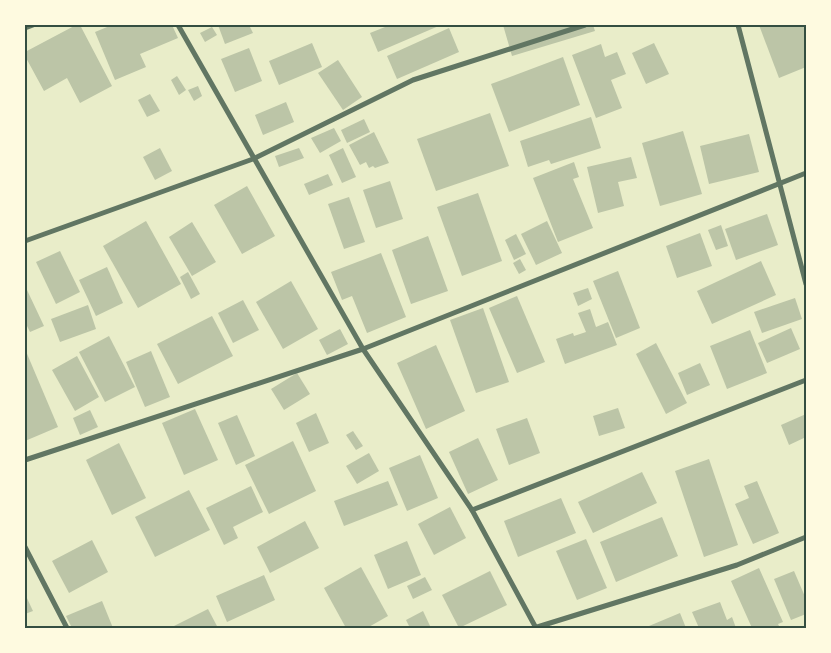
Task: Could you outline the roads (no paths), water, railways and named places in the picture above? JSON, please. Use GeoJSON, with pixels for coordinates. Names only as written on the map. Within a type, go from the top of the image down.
{"type":"FeatureCollection","features":[{"type":"Feature","properties":{"kind":"street"},"geometry":{"type":"LineString","coordinates":[[25,28],[33,25]]}},
{"type":"Feature","properties":{"kind":"street"},"geometry":{"type":"LineString","coordinates":[[178,25],[253,159],[363,348],[472,510],[535,628],[737,565],[806,537]]}},
{"type":"Feature","properties":{"kind":"street"},"geometry":{"type":"LineString","coordinates":[[25,241],[253,159],[413,80],[585,25]]}},
{"type":"Feature","properties":{"kind":"street"},"geometry":{"type":"LineString","coordinates":[[738,25],[806,284]]}},
{"type":"Feature","properties":{"kind":"street"},"geometry":{"type":"LineString","coordinates":[[25,460],[363,348],[806,173]]}},
{"type":"Feature","properties":{"kind":"street"},"geometry":{"type":"LineString","coordinates":[[472,510],[806,380]]}},
{"type":"Feature","properties":{"kind":"street"},"geometry":{"type":"LineString","coordinates":[[25,546],[67,628]]}}]}
